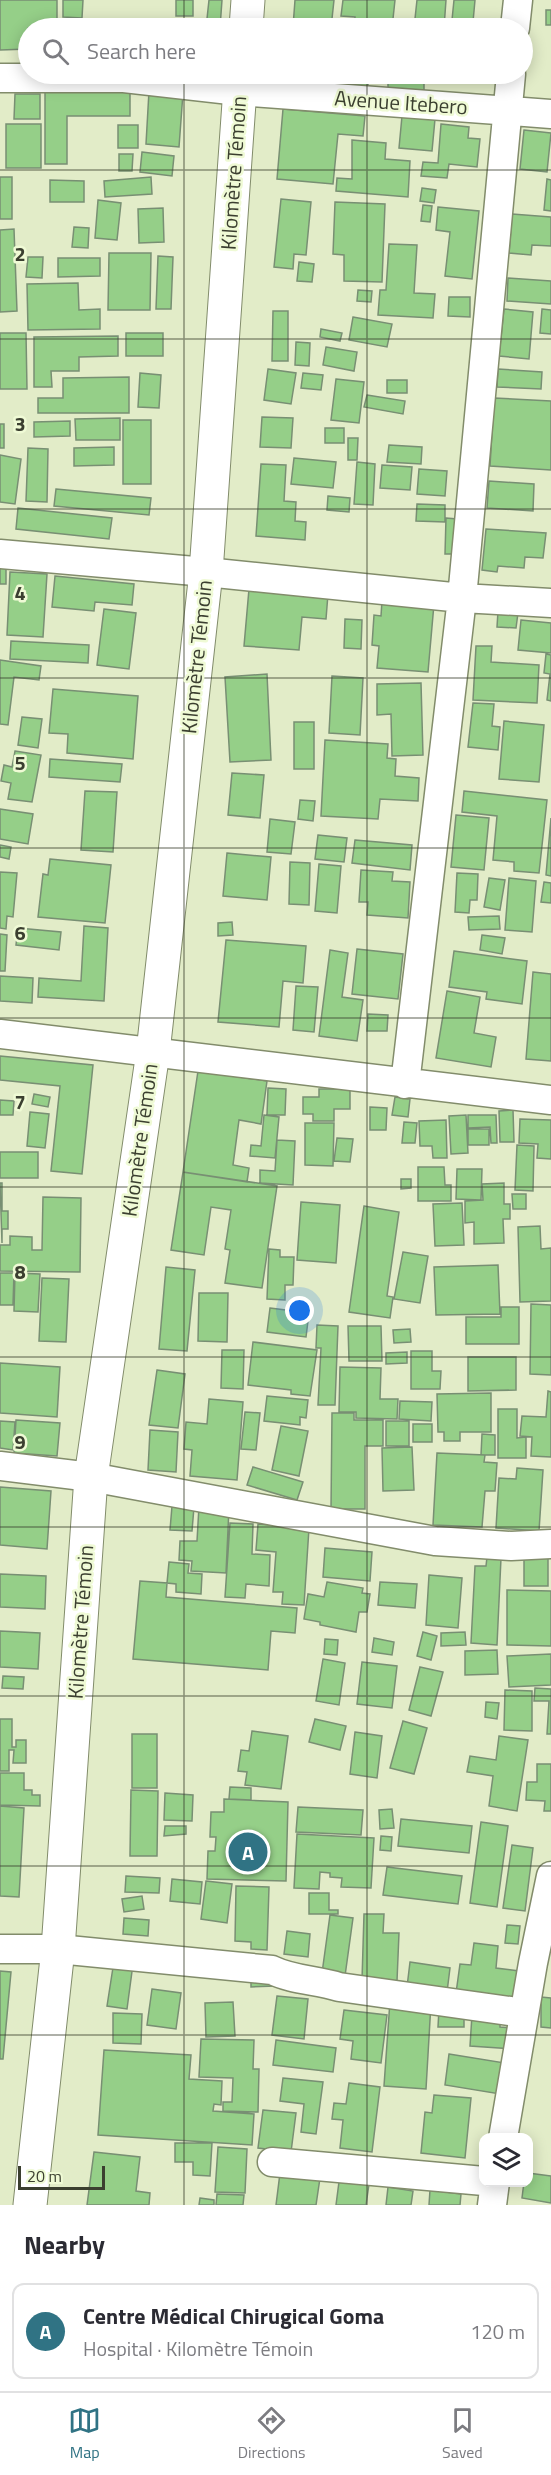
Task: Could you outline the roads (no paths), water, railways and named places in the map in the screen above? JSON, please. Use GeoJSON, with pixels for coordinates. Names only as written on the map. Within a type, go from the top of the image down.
{"type":"FeatureCollection","features":[{"type":"Feature","properties":{"kind":"main road"},"geometry":{"type":"LineString","coordinates":[[247,18],[248,0]]}},
{"type":"Feature","properties":{"kind":"main road","name":"Kilomètre Témoin"},"geometry":{"type":"LineString","coordinates":[[30,2205],[58,1949],[91,1477],[153,1052],[206,572],[240,84]]}},
{"type":"Feature","properties":{"kind":"street"},"geometry":{"type":"LineString","coordinates":[[516,18],[518,0]]}},
{"type":"Feature","properties":{"kind":"street","name":"Avenue Itebero"},"geometry":{"type":"LineString","coordinates":[[0,78],[18,78]]}},
{"type":"Feature","properties":{"kind":"street","name":"Avenue Itebero"},"geometry":{"type":"LineString","coordinates":[[258,84],[551,114]]}},
{"type":"Feature","properties":{"kind":"street"},"geometry":{"type":"LineString","coordinates":[[405,1084],[462,598],[511,84]]}},
{"type":"Feature","properties":{"kind":"street"},"geometry":{"type":"LineString","coordinates":[[0,554],[462,598],[551,603]]}},
{"type":"Feature","properties":{"kind":"street"},"geometry":{"type":"LineString","coordinates":[[0,1034],[551,1100]]}},
{"type":"Feature","properties":{"kind":"street"},"geometry":{"type":"LineString","coordinates":[[0,1466],[91,1477],[435,1540],[511,1546],[551,1545]]}},
{"type":"Feature","properties":{"kind":"street"},"geometry":{"type":"LineString","coordinates":[[504,2133],[524,2013],[551,1876]]}},
{"type":"Feature","properties":{"kind":"street"},"geometry":{"type":"LineString","coordinates":[[0,1949],[58,1949],[272,1970],[283,1976],[320,1981],[339,1987],[524,2013]]}},
{"type":"Feature","properties":{"kind":"street"},"geometry":{"type":"LineString","coordinates":[[272,2162],[479,2181]]}},
{"type":"Feature","properties":{"kind":"street"},"geometry":{"type":"LineString","coordinates":[[492,2205],[494,2187]]}},
{"type":"Feature","properties":{"kind":"place","name":"Centre Médical Chirugical Goma"},"geometry":{"type":"Point","coordinates":[248,1852]}}]}
